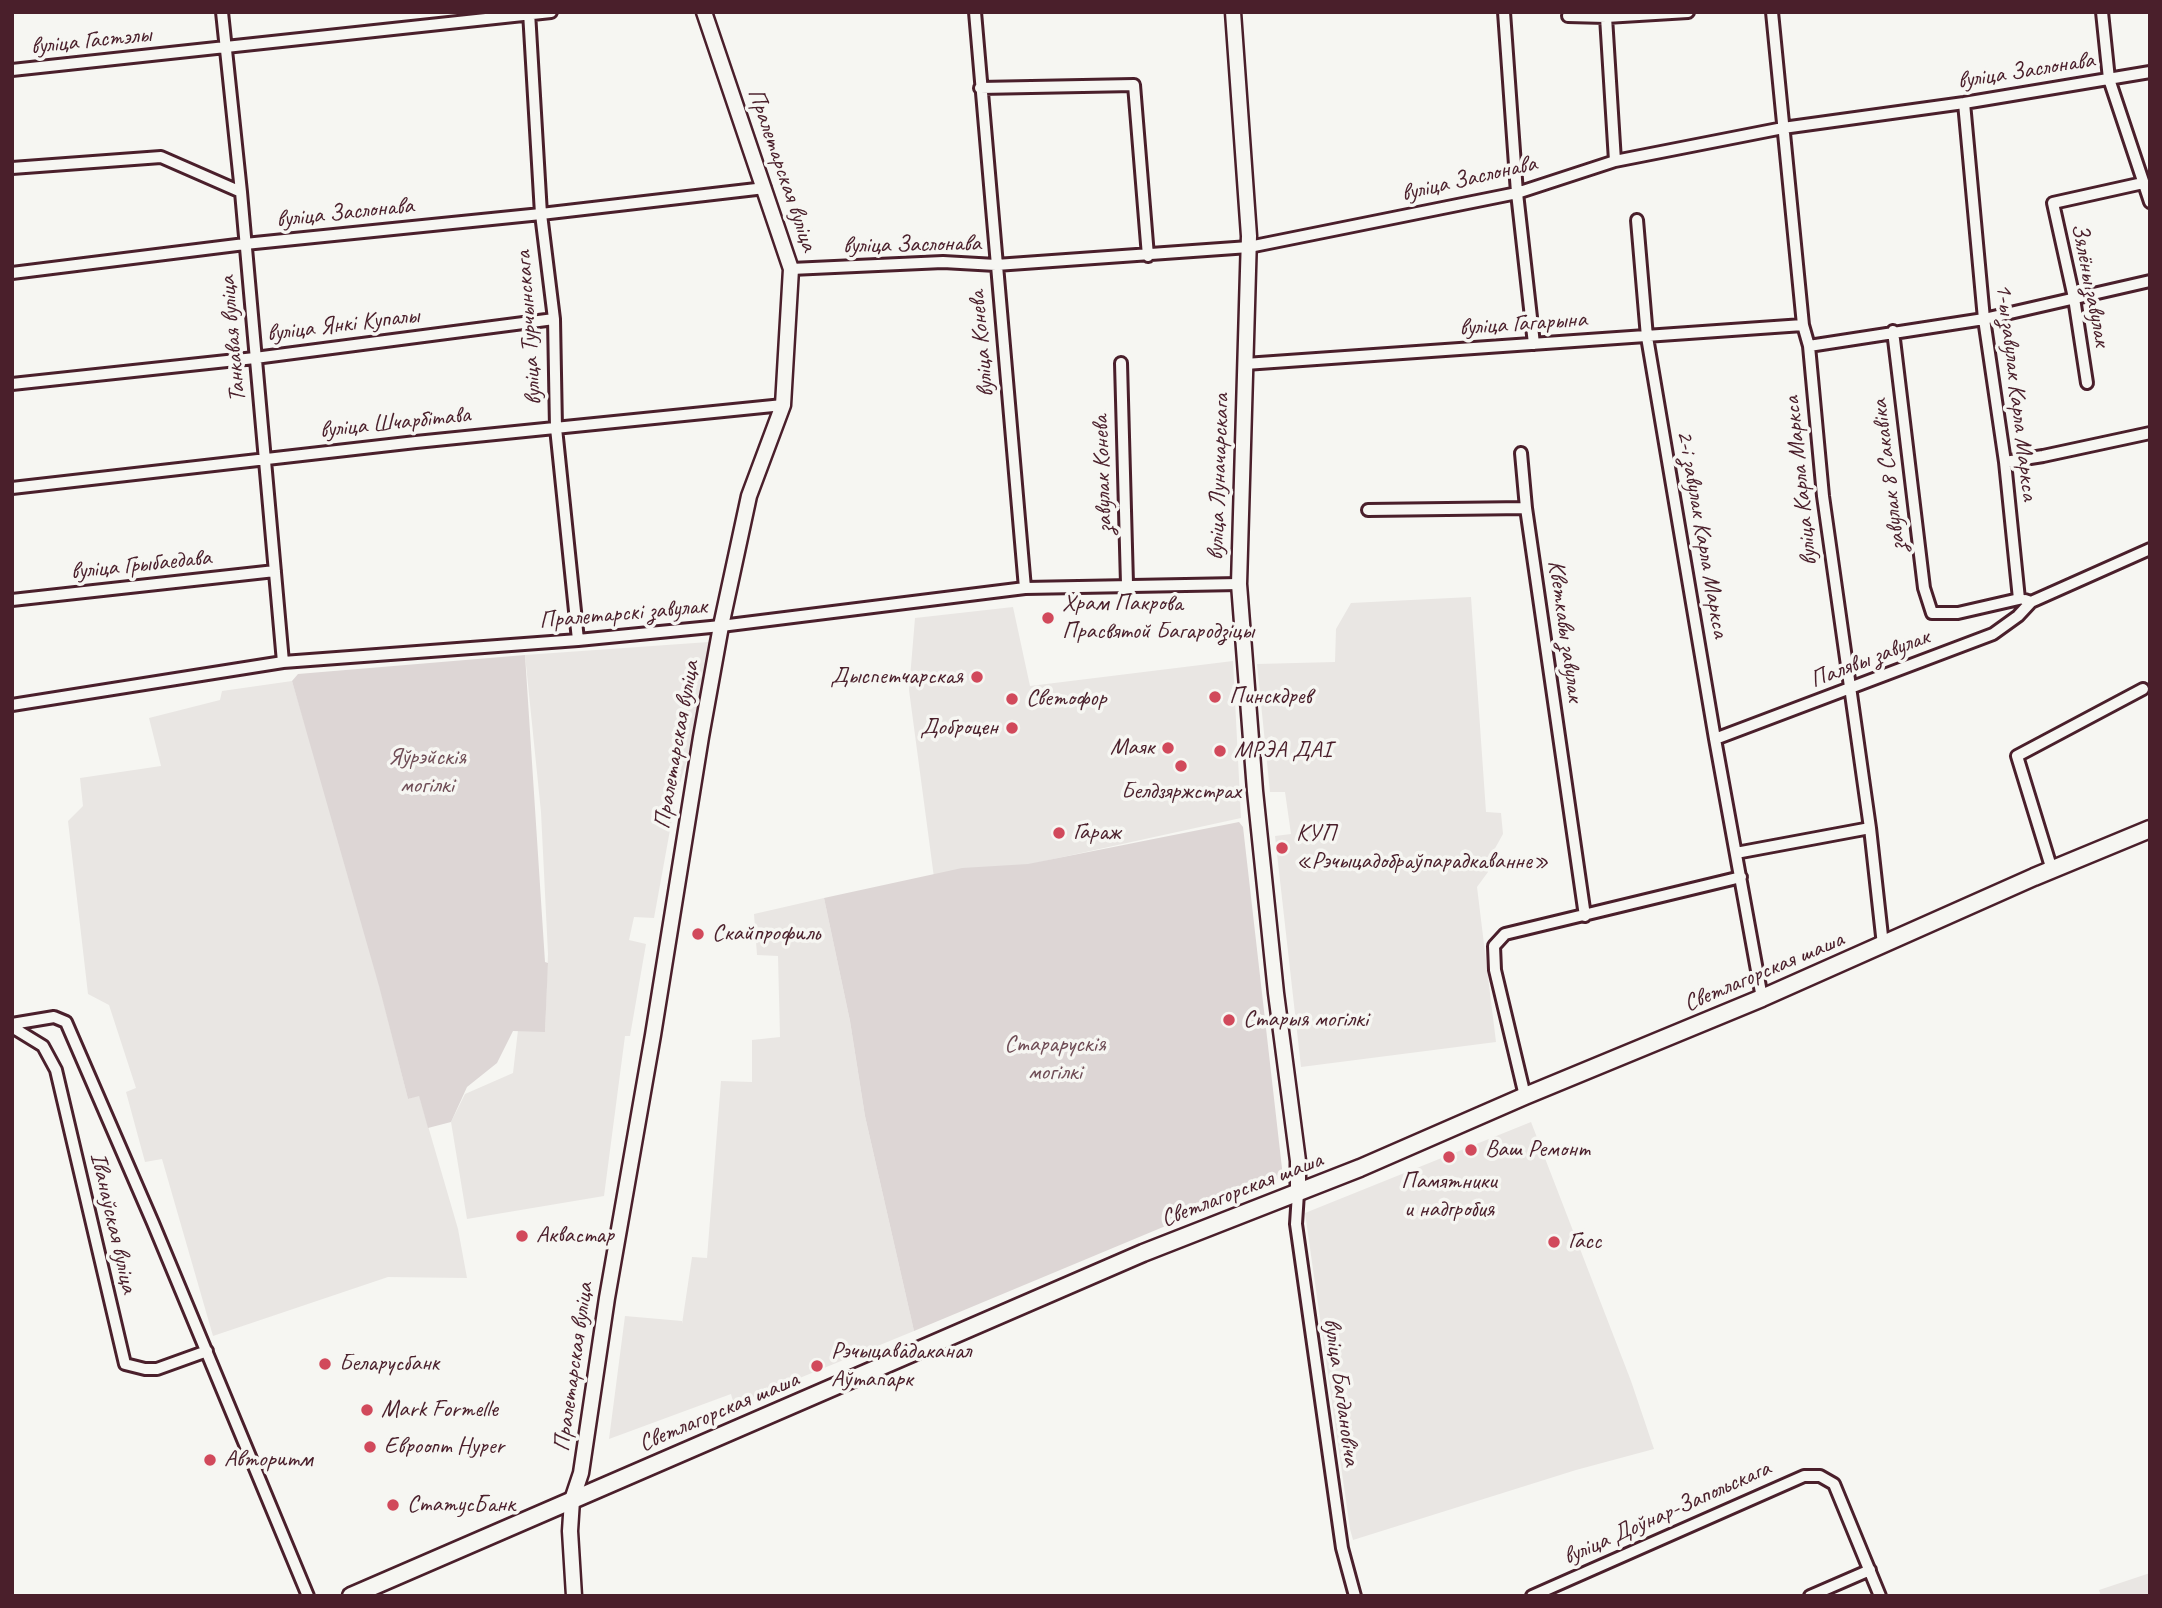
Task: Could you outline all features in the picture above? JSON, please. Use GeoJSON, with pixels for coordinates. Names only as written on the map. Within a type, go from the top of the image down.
{"type":"FeatureCollection","features":[{"type":"Feature","properties":{"kind":"main road","name":"Светлагорская шаша"},"geometry":{"type":"LineString","coordinates":[[351,1596],[1143,1253],[1298,1193],[1762,998],[2150,829]]}},
{"type":"Feature","properties":{"kind":"street","name":"Танкавая вуліца"},"geometry":{"type":"LineString","coordinates":[[222,12],[241,191],[283,662]]}},
{"type":"Feature","properties":{"kind":"street","name":"вуліца Гастэлы"},"geometry":{"type":"LineString","coordinates":[[12,70],[551,12]]}},
{"type":"Feature","properties":{"kind":"street","name":"Пралетарская вуліца"},"geometry":{"type":"LineString","coordinates":[[575,1596],[570,1531],[572,1500],[581,1473],[607,1298],[721,626],[749,496],[783,405],[791,270],[704,12]]}},
{"type":"Feature","properties":{"kind":"street","name":"вуліца Конева"},"geometry":{"type":"LineString","coordinates":[[975,12],[1025,588]]}},
{"type":"Feature","properties":{"kind":"street","name":"вуліца Луначарскага"},"geometry":{"type":"LineString","coordinates":[[1233,12],[1249,247],[1239,584],[1255,791],[1298,1161],[1298,1193]]}},
{"type":"Feature","properties":{"kind":"street"},"geometry":{"type":"LineString","coordinates":[[1504,12],[1517,193],[1534,344]]}},
{"type":"Feature","properties":{"kind":"street"},"geometry":{"type":"LineString","coordinates":[[1568,16],[1606,18],[1688,12]]}},
{"type":"Feature","properties":{"kind":"street","name":"вуліца Карла Маркса"},"geometry":{"type":"LineString","coordinates":[[1772,12],[1823,496],[1870,828],[1883,945]]}},
{"type":"Feature","properties":{"kind":"street"},"geometry":{"type":"LineString","coordinates":[[2102,12],[2109,79],[2150,202]]}},
{"type":"Feature","properties":{"kind":"street","name":"вуліца Турчынскага"},"geometry":{"type":"LineString","coordinates":[[529,14],[541,214],[554,319],[556,428],[578,640]]}},
{"type":"Feature","properties":{"kind":"street"},"geometry":{"type":"LineString","coordinates":[[1606,18],[1615,161]]}},
{"type":"Feature","properties":{"kind":"street","name":"вуліца Заслонава"},"geometry":{"type":"LineString","coordinates":[[791,270],[943,262],[996,265],[1249,247],[1517,193],[1615,161],[1783,128],[1964,103],[2150,72]]}},
{"type":"Feature","properties":{"kind":"street"},"geometry":{"type":"LineString","coordinates":[[981,88],[1133,85],[1148,256]]}},
{"type":"Feature","properties":{"kind":"street","name":"1-ы завулак Карла Маркса"},"geometry":{"type":"LineString","coordinates":[[1964,103],[1984,319],[2006,462],[2018,599]]}},
{"type":"Feature","properties":{"kind":"street"},"geometry":{"type":"LineString","coordinates":[[12,167],[161,157],[241,191]]}},
{"type":"Feature","properties":{"kind":"street","name":"Зялёны завулак"},"geometry":{"type":"LineString","coordinates":[[2087,383],[2074,298],[2053,203],[2143,183]]}},
{"type":"Feature","properties":{"kind":"street","name":"вуліца Заслонава"},"geometry":{"type":"LineString","coordinates":[[12,273],[245,244],[765,188]]}},
{"type":"Feature","properties":{"kind":"street","name":"2-і завулак Карла Маркса"},"geometry":{"type":"LineString","coordinates":[[1637,220],[1647,337],[1762,998]]}},
{"type":"Feature","properties":{"kind":"street"},"geometry":{"type":"LineString","coordinates":[[1809,346],[1984,319],[2150,281]]}},
{"type":"Feature","properties":{"kind":"street","name":"вуліца Янкі Купалы"},"geometry":{"type":"LineString","coordinates":[[12,384],[255,358],[554,319]]}},
{"type":"Feature","properties":{"kind":"street","name":"вуліца Гагарына"},"geometry":{"type":"LineString","coordinates":[[1245,363],[1803,325]]}},
{"type":"Feature","properties":{"kind":"street","name":"завулак 8 Сакавіка"},"geometry":{"type":"LineString","coordinates":[[1893,331],[1924,587],[1932,613],[1958,613],[2018,599]]}},
{"type":"Feature","properties":{"kind":"street","name":"завулак Конева"},"geometry":{"type":"LineString","coordinates":[[1121,363],[1127,584]]}},
{"type":"Feature","properties":{"kind":"street","name":"вуліца Шчарбітава"},"geometry":{"type":"LineString","coordinates":[[12,488],[783,405]]}},
{"type":"Feature","properties":{"kind":"street"},"geometry":{"type":"LineString","coordinates":[[2006,462],[2150,433]]}},
{"type":"Feature","properties":{"kind":"street","name":"Кветкавы завулак"},"geometry":{"type":"LineString","coordinates":[[1521,453],[1526,508],[1585,916]]}},
{"type":"Feature","properties":{"kind":"street"},"geometry":{"type":"LineString","coordinates":[[1368,510],[1526,508]]}},
{"type":"Feature","properties":{"kind":"street","name":"Палявы завулак"},"geometry":{"type":"LineString","coordinates":[[1715,739],[1993,634],[2018,616],[2031,602],[2150,549]]}},
{"type":"Feature","properties":{"kind":"street","name":"вуліца Грыбаедава"},"geometry":{"type":"LineString","coordinates":[[12,600],[275,571]]}},
{"type":"Feature","properties":{"kind":"street","name":"Пралетарскі завулак"},"geometry":{"type":"LineString","coordinates":[[12,705],[283,662],[578,640],[721,626],[1025,588],[1239,584]]}},
{"type":"Feature","properties":{"kind":"street"},"geometry":{"type":"LineString","coordinates":[[2018,599],[2031,602]]}},
{"type":"Feature","properties":{"kind":"street"},"geometry":{"type":"LineString","coordinates":[[2052,870],[2017,757],[2143,689]]}},
{"type":"Feature","properties":{"kind":"street"},"geometry":{"type":"LineString","coordinates":[[1736,853],[1870,828]]}},
{"type":"Feature","properties":{"kind":"street"},"geometry":{"type":"LineString","coordinates":[[1525,1096],[1495,970],[1494,946],[1505,934],[1741,877]]}},
{"type":"Feature","properties":{"kind":"street","name":"Іванаўская вуліца"},"geometry":{"type":"LineString","coordinates":[[12,1026],[54,1017],[66,1023],[207,1351],[308,1596]]}},
{"type":"Feature","properties":{"kind":"street","name":"Іванаўская вуліца"},"geometry":{"type":"LineString","coordinates":[[12,1026],[43,1046],[56,1070],[125,1364],[157,1369],[207,1351]]}},
{"type":"Feature","properties":{"kind":"street","name":"вуліца Багдановіча"},"geometry":{"type":"LineString","coordinates":[[1298,1193],[1296,1224],[1342,1548],[1355,1596]]}},
{"type":"Feature","properties":{"kind":"street","name":"вуліца Доўнар-Запольскага"},"geometry":{"type":"LineString","coordinates":[[1532,1596],[1804,1476],[1820,1476],[1834,1484],[1870,1570]]}},
{"type":"Feature","properties":{"kind":"street"},"geometry":{"type":"LineString","coordinates":[[1810,1596],[1870,1570],[1880,1596]]}},
{"type":"Feature","properties":{"kind":"shaded area"},"geometry":{"type":"Polygon","coordinates":[[[1471,597],[1486,812],[1501,813],[1503,834],[1488,861],[1488,872],[1477,887],[1496,1042],[1301,1067],[1275,836],[1291,834],[1285,792],[1270,792],[1257,664],[1335,662],[1336,629],[1351,603],[1471,597]]]}},
{"type":"Feature","properties":{"kind":"shaded area"},"geometry":{"type":"Polygon","coordinates":[[[1013,607],[1030,686],[1233,661],[1241,818],[935,885],[909,690],[915,618],[1013,607]]]}},
{"type":"Feature","properties":{"kind":"shaded area"},"geometry":{"type":"Polygon","coordinates":[[[709,642],[700,714],[676,797],[654,918],[634,917],[629,940],[646,944],[630,1036],[625,1036],[604,1196],[467,1219],[451,1122],[465,1094],[513,1073],[518,1030],[545,1031],[548,954],[541,812],[525,655],[709,642]]]}},
{"type":"Feature","properties":{"kind":"shaded area"},"geometry":{"type":"Polygon","coordinates":[[[292,681],[361,912],[408,1099],[419,1095],[458,1229],[467,1278],[388,1277],[213,1336],[162,1159],[145,1162],[126,1092],[136,1088],[109,1005],[88,994],[68,821],[83,806],[80,778],[161,766],[149,718],[220,700],[222,691],[292,681]]]}},
{"type":"Feature","properties":{"kind":"shaded area","name":"Рэчыцавадаканал Аўтапарк"},"geometry":{"type":"Polygon","coordinates":[[[824,898],[850,1021],[865,1116],[914,1331],[734,1405],[731,1394],[609,1439],[625,1316],[682,1321],[682,1324],[692,1257],[707,1258],[721,1081],[752,1082],[752,1040],[780,1037],[778,956],[757,955],[754,914],[824,898]]]}},
{"type":"Feature","properties":{"kind":"shaded area"},"geometry":{"type":"Polygon","coordinates":[[[1531,1122],[1631,1381],[1654,1449],[1576,1470],[1353,1540],[1305,1213],[1531,1122]]]}},
{"type":"Feature","properties":{"kind":"shaded area"},"geometry":{"type":"Polygon","coordinates":[[[2150,1573],[2150,1596],[2101,1596],[2099,1590],[2150,1573]]]}},
{"type":"Feature","properties":{"kind":"green space","name":"Яўрэйскія могілкі"},"geometry":{"type":"Polygon","coordinates":[[[525,655],[545,962],[548,963],[545,1032],[513,1031],[497,1063],[467,1087],[451,1122],[428,1128],[419,1096],[408,1099],[379,986],[292,681],[298,674],[525,655]]]}},
{"type":"Feature","properties":{"kind":"green space","name":"Старарускія могілкі"},"geometry":{"type":"Polygon","coordinates":[[[1239,822],[1243,827],[1283,1177],[914,1331],[865,1116],[850,1021],[824,898],[962,868],[1028,864],[1239,822]]]}},
{"type":"Feature","properties":{"kind":"place","name":"Храм Пакрова Прасвятой Багародзіцы"},"geometry":{"type":"Point","coordinates":[1048,618]}},
{"type":"Feature","properties":{"kind":"place","name":"Дыспетчарская"},"geometry":{"type":"Point","coordinates":[977,677]}},
{"type":"Feature","properties":{"kind":"place","name":"Пинскдрев"},"geometry":{"type":"Point","coordinates":[1215,697]}},
{"type":"Feature","properties":{"kind":"place","name":"Светофор"},"geometry":{"type":"Point","coordinates":[1012,699]}},
{"type":"Feature","properties":{"kind":"place","name":"Доброцен"},"geometry":{"type":"Point","coordinates":[1012,728]}},
{"type":"Feature","properties":{"kind":"place","name":"Маяк"},"geometry":{"type":"Point","coordinates":[1168,748]}},
{"type":"Feature","properties":{"kind":"place","name":"МРЭА ДАІ"},"geometry":{"type":"Point","coordinates":[1220,751]}},
{"type":"Feature","properties":{"kind":"place","name":"Белдзяржстрах"},"geometry":{"type":"Point","coordinates":[1181,766]}},
{"type":"Feature","properties":{"kind":"place","name":"Гараж"},"geometry":{"type":"Point","coordinates":[1059,833]}},
{"type":"Feature","properties":{"kind":"place","name":"КУП «Рэчыцадобраўпарадкаванне»"},"geometry":{"type":"Point","coordinates":[1282,848]}},
{"type":"Feature","properties":{"kind":"place","name":"Скайпрофиль"},"geometry":{"type":"Point","coordinates":[698,934]}},
{"type":"Feature","properties":{"kind":"place","name":"Старыя могілкі"},"geometry":{"type":"Point","coordinates":[1229,1020]}},
{"type":"Feature","properties":{"kind":"place","name":"Ваш Ремонт"},"geometry":{"type":"Point","coordinates":[1471,1150]}},
{"type":"Feature","properties":{"kind":"place","name":"Памятники и надгробия"},"geometry":{"type":"Point","coordinates":[1449,1157]}},
{"type":"Feature","properties":{"kind":"place","name":"Аквастар"},"geometry":{"type":"Point","coordinates":[522,1236]}},
{"type":"Feature","properties":{"kind":"place","name":"Гасс"},"geometry":{"type":"Point","coordinates":[1554,1242]}},
{"type":"Feature","properties":{"kind":"place","name":"Беларусбанк"},"geometry":{"type":"Point","coordinates":[325,1364]}},
{"type":"Feature","properties":{"kind":"place","name":"Рэчыцавадаканал Аўтапарк"},"geometry":{"type":"Point","coordinates":[817,1366]}},
{"type":"Feature","properties":{"kind":"place","name":"Mark Formelle"},"geometry":{"type":"Point","coordinates":[367,1410]}},
{"type":"Feature","properties":{"kind":"place","name":"Евроопт Hyper"},"geometry":{"type":"Point","coordinates":[370,1447]}},
{"type":"Feature","properties":{"kind":"place","name":"Авторитм"},"geometry":{"type":"Point","coordinates":[210,1460]}},
{"type":"Feature","properties":{"kind":"place","name":"СтатусБанк"},"geometry":{"type":"Point","coordinates":[393,1505]}}]}
